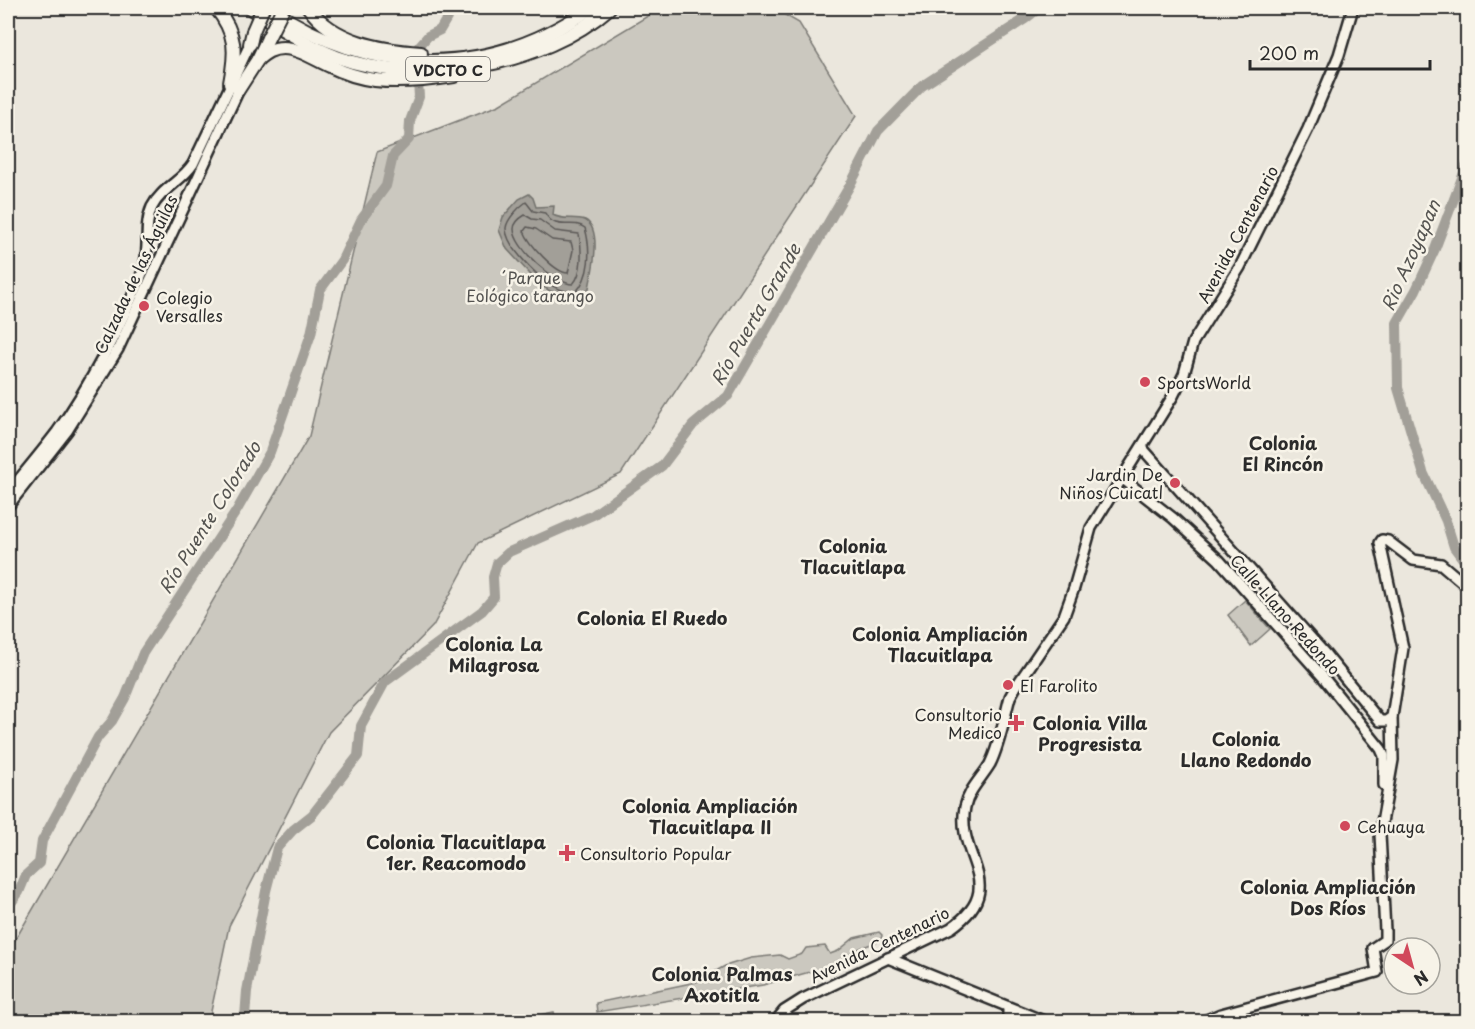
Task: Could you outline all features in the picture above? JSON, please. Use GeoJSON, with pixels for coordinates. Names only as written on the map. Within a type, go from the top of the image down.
{"type":"FeatureCollection","features":[{"type":"Feature","properties":{"kind":"highway"},"geometry":{"type":"LineString","coordinates":[[216,8],[226,22],[233,41],[234,87]]}},
{"type":"Feature","properties":{"kind":"highway"},"geometry":{"type":"LineString","coordinates":[[250,8],[296,38],[339,52]]}},
{"type":"Feature","properties":{"kind":"highway"},"geometry":{"type":"LineString","coordinates":[[258,60],[262,8]]}},
{"type":"Feature","properties":{"kind":"highway"},"geometry":{"type":"LineString","coordinates":[[269,8],[339,52]]}},
{"type":"Feature","properties":{"kind":"highway"},"geometry":{"type":"LineString","coordinates":[[259,38],[283,8]]}},
{"type":"Feature","properties":{"kind":"highway"},"geometry":{"type":"LineString","coordinates":[[309,8],[315,17],[328,28],[339,52]]}},
{"type":"Feature","properties":{"kind":"highway","name":"VDCTO C"},"geometry":{"type":"LineString","coordinates":[[591,8],[570,22],[553,38],[475,71],[455,76],[429,80],[394,81],[357,76],[339,52],[379,47],[413,53],[450,55],[464,59],[480,57],[505,50],[553,38],[577,32],[609,8]]}},
{"type":"Feature","properties":{"kind":"highway"},"geometry":{"type":"LineString","coordinates":[[259,38],[299,52]]}},
{"type":"Feature","properties":{"kind":"highway"},"geometry":{"type":"LineString","coordinates":[[234,87],[265,53],[276,49],[299,52],[339,52]]}},
{"type":"Feature","properties":{"kind":"main road","name":"Avenida Centenario"},"geometry":{"type":"LineString","coordinates":[[775,1022],[784,1011],[796,1003],[963,920],[976,903],[980,894],[979,879],[964,819],[967,797],[990,763],[1010,697],[1064,616],[1091,528],[1176,390],[1184,374],[1193,342],[1240,267],[1308,129],[1337,62],[1353,8]]}},
{"type":"Feature","properties":{"kind":"main road","name":"Calzada de las Águilas"},"geometry":{"type":"LineString","coordinates":[[8,493],[57,432],[83,391],[144,269],[152,207],[162,194],[188,173],[211,125],[259,38]]}},
{"type":"Feature","properties":{"kind":"main road","name":"Calzada de las Águilas"},"geometry":{"type":"LineString","coordinates":[[8,506],[62,437],[91,395],[118,349],[220,129],[234,87],[259,38]]}},
{"type":"Feature","properties":{"kind":"main road"},"geometry":{"type":"LineString","coordinates":[[211,125],[220,129]]}},
{"type":"Feature","properties":{"kind":"main road"},"geometry":{"type":"LineString","coordinates":[[175,182],[185,183],[190,194]]}},
{"type":"Feature","properties":{"kind":"main road"},"geometry":{"type":"LineString","coordinates":[[148,252],[155,257],[163,255]]}},
{"type":"Feature","properties":{"kind":"main road"},"geometry":{"type":"LineString","coordinates":[[1142,448],[1231,550],[1219,560]]}},
{"type":"Feature","properties":{"kind":"main road","name":"Calle Llano Redondo"},"geometry":{"type":"LineString","coordinates":[[1123,478],[1173,518],[1219,560],[1323,677],[1381,748],[1384,756],[1386,794]]}},
{"type":"Feature","properties":{"kind":"main road"},"geometry":{"type":"LineString","coordinates":[[1202,1022],[1221,1014],[1377,972],[1373,948],[1385,940],[1380,834],[1393,760],[1392,717],[1403,648],[1380,547],[1382,540],[1388,541],[1413,560],[1441,564],[1467,587]]}},
{"type":"Feature","properties":{"kind":"main road","name":"Calle Llano Redondo"},"geometry":{"type":"LineString","coordinates":[[1231,550],[1326,655],[1380,721],[1386,721],[1392,717]]}},
{"type":"Feature","properties":{"kind":"main road"},"geometry":{"type":"LineString","coordinates":[[888,958],[1046,1022]]}},
{"type":"Feature","properties":{"kind":"main road"},"geometry":{"type":"LineString","coordinates":[[1008,1007],[1008,1022]]}},
{"type":"Feature","properties":{"kind":"green space","name":"´Parque Eológico tarango"},"geometry":{"type":"Polygon","coordinates":[[[661,8],[773,8],[799,23],[856,116],[621,474],[478,543],[433,626],[329,732],[229,926],[209,1021],[8,1021],[8,952],[309,436],[377,152],[499,105],[661,8]]]}},
{"type":"Feature","properties":{"kind":"green space"},"geometry":{"type":"Polygon","coordinates":[[[1245,600],[1270,629],[1251,646],[1228,615],[1245,600]]]}},
{"type":"Feature","properties":{"kind":"green space"},"geometry":{"type":"Polygon","coordinates":[[[879,932],[882,935],[881,940],[856,950],[825,972],[813,971],[763,985],[597,1012],[596,1003],[696,982],[725,966],[751,958],[780,955],[788,959],[802,954],[806,948],[825,946],[830,954],[838,951],[854,938],[879,932]]]}},
{"type":"Feature","properties":{"kind":"green space"},"geometry":{"type":"Polygon","coordinates":[[[554,1012],[556,1021],[534,1021],[534,1016],[554,1012]]]}},
{"type":"Feature","properties":{"kind":"water"},"geometry":{"type":"Polygon","coordinates":[[[529,194],[536,207],[554,206],[553,215],[585,220],[590,225],[595,240],[593,268],[589,288],[576,300],[555,294],[540,285],[507,249],[499,230],[503,217],[519,199],[529,194]]]}},
{"type":"Feature","properties":{"kind":"waterway","name":"Río Puente Colorado"},"geometry":{"type":"LineString","coordinates":[[415,57],[413,53],[428,36],[440,30],[447,18],[444,8]]}},
{"type":"Feature","properties":{"kind":"waterway","name":"Río Puerta Grande"},"geometry":{"type":"LineString","coordinates":[[243,1022],[266,891],[277,848],[293,830],[312,815],[358,756],[361,726],[385,682],[482,611],[494,597],[493,577],[497,563],[509,552],[593,515],[662,466],[693,425],[728,396],[849,187],[878,131],[922,86],[1039,8]]}},
{"type":"Feature","properties":{"kind":"waterway","name":"Río Puente Colorado"},"geometry":{"type":"LineString","coordinates":[[8,907],[19,892],[26,875],[39,863],[42,841],[98,737],[112,721],[125,698],[143,653],[237,510],[270,452],[311,334],[320,290],[342,260],[361,220],[386,186],[393,156],[409,139],[410,121],[419,97],[420,74]]}},
{"type":"Feature","properties":{"kind":"waterway","name":"Rio Azoyapan"},"geometry":{"type":"LineString","coordinates":[[1468,162],[1435,249],[1416,290],[1397,323],[1398,388],[1423,472],[1446,521],[1454,547],[1468,566]]}},
{"type":"Feature","properties":{"kind":"place","name":"Colegio Versalles"},"geometry":{"type":"Point","coordinates":[144,306]}},
{"type":"Feature","properties":{"kind":"place","name":"SportsWorld"},"geometry":{"type":"Point","coordinates":[1145,382]}},
{"type":"Feature","properties":{"kind":"place","name":"Jardin De Niños Cuicatl"},"geometry":{"type":"Point","coordinates":[1175,483]}},
{"type":"Feature","properties":{"kind":"place","name":"El Farolito"},"geometry":{"type":"Point","coordinates":[1008,685]}},
{"type":"Feature","properties":{"kind":"place","name":"Consultorio Medico"},"geometry":{"type":"Point","coordinates":[1016,723]}},
{"type":"Feature","properties":{"kind":"place","name":"Cehuaya"},"geometry":{"type":"Point","coordinates":[1345,826]}},
{"type":"Feature","properties":{"kind":"place","name":"Consultorio Popular"},"geometry":{"type":"Point","coordinates":[567,853]}},
{"type":"Feature","properties":{"kind":"district","name":"Colonia El Rincón"},"geometry":{"type":"Point","coordinates":[1283,452]}},
{"type":"Feature","properties":{"kind":"district","name":"Colonia Tlacuitlapa"},"geometry":{"type":"Point","coordinates":[853,555]}},
{"type":"Feature","properties":{"kind":"district","name":"Colonia El Ruedo"},"geometry":{"type":"Point","coordinates":[652,617]}},
{"type":"Feature","properties":{"kind":"district","name":"Colonia Ampliación Tlacuitlapa"},"geometry":{"type":"Point","coordinates":[940,643]}},
{"type":"Feature","properties":{"kind":"district","name":"Colonia La Milagrosa"},"geometry":{"type":"Point","coordinates":[494,653]}},
{"type":"Feature","properties":{"kind":"district","name":"Colonia Villa Progresista"},"geometry":{"type":"Point","coordinates":[1090,732]}},
{"type":"Feature","properties":{"kind":"district","name":"Colonia Llano Redondo"},"geometry":{"type":"Point","coordinates":[1246,748]}},
{"type":"Feature","properties":{"kind":"district","name":"Colonia Ampliación Tlacuitlapa II"},"geometry":{"type":"Point","coordinates":[710,815]}},
{"type":"Feature","properties":{"kind":"district","name":"Colonia Tlacuitlapa 1er. Reacomodo"},"geometry":{"type":"Point","coordinates":[456,851]}},
{"type":"Feature","properties":{"kind":"district","name":"Colonia Ampliación Dos Ríos"},"geometry":{"type":"Point","coordinates":[1328,896]}},
{"type":"Feature","properties":{"kind":"district","name":"Colonia Palmas Axotitla"},"geometry":{"type":"Point","coordinates":[722,983]}}]}
